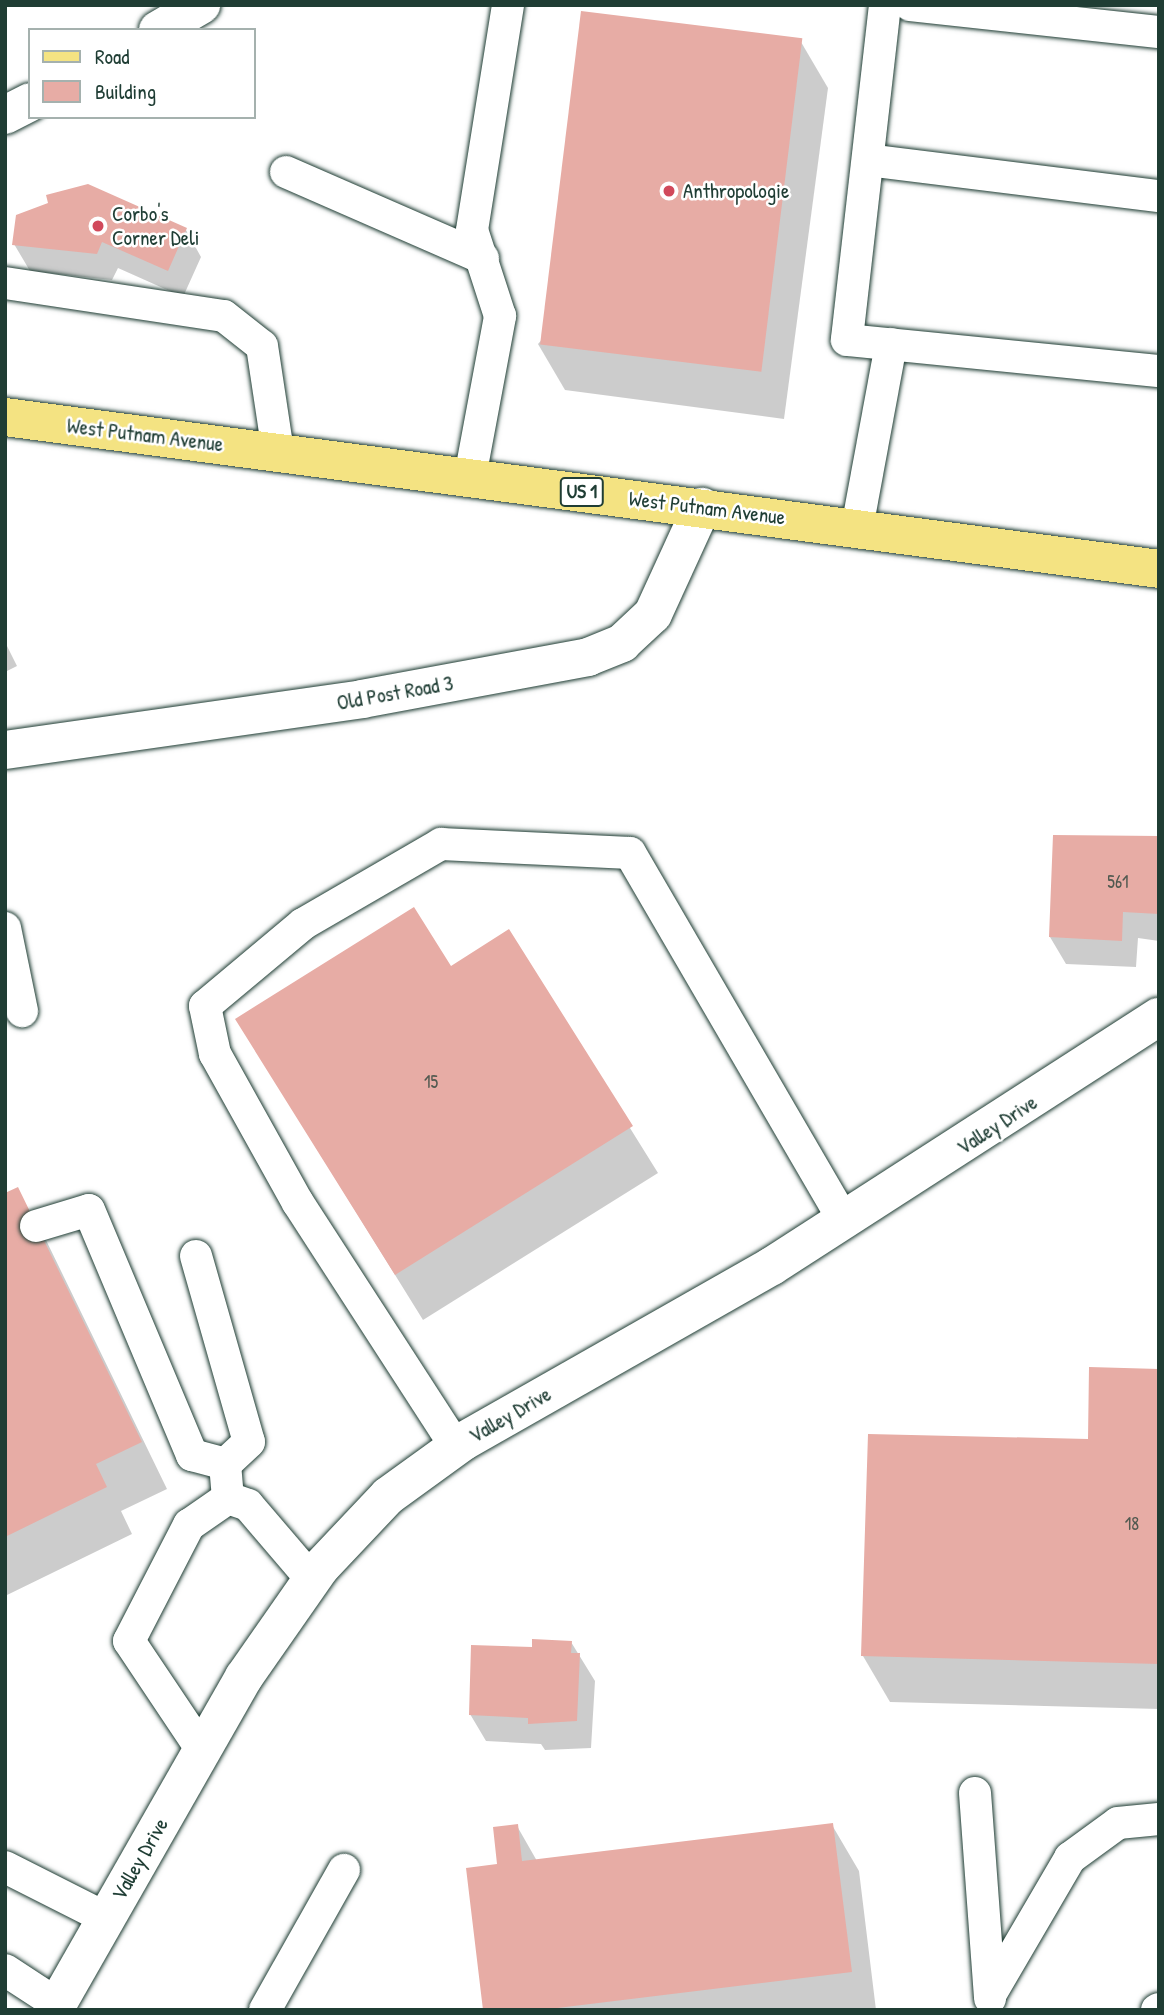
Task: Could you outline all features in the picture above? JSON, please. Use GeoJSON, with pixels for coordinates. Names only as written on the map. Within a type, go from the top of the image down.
{"type":"FeatureCollection","features":[{"type":"Feature","properties":{"kind":"main road","name":"West Putnam Avenue"},"geometry":{"type":"LineString","coordinates":[[5,417],[1159,569]]}},
{"type":"Feature","properties":{"kind":"street"},"geometry":{"type":"LineString","coordinates":[[161,28],[201,5]]}},
{"type":"Feature","properties":{"kind":"street","name":"Old Post Road 3"},"geometry":{"type":"LineString","coordinates":[[5,750],[362,699],[588,657],[622,643],[653,614],[702,507]]}},
{"type":"Feature","properties":{"kind":"street","name":"Valley Drive"},"geometry":{"type":"LineString","coordinates":[[56,2007],[202,1750],[312,1580],[388,1496],[456,1447],[844,1221],[1156,1023]]}},
{"type":"Feature","properties":{"kind":"lane"},"geometry":{"type":"LineString","coordinates":[[470,477],[500,316],[472,230],[508,5]]}},
{"type":"Feature","properties":{"kind":"lane"},"geometry":{"type":"LineString","coordinates":[[886,5],[847,340],[1159,371]]}},
{"type":"Feature","properties":{"kind":"lane"},"geometry":{"type":"LineString","coordinates":[[910,5],[1159,32]]}},
{"type":"Feature","properties":{"kind":"lane"},"geometry":{"type":"LineString","coordinates":[[868,160],[1159,197]]}},
{"type":"Feature","properties":{"kind":"lane"},"geometry":{"type":"LineString","coordinates":[[286,172],[483,258]]}},
{"type":"Feature","properties":{"kind":"lane"},"geometry":{"type":"LineString","coordinates":[[5,283],[224,316],[262,345],[278,452]]}},
{"type":"Feature","properties":{"kind":"lane"},"geometry":{"type":"LineString","coordinates":[[858,528],[891,344]]}},
{"type":"Feature","properties":{"kind":"lane"},"geometry":{"type":"LineString","coordinates":[[456,1447],[298,1203],[215,1054],[205,1006],[303,924],[441,844],[630,853],[844,1221]]}},
{"type":"Feature","properties":{"kind":"lane"},"geometry":{"type":"LineString","coordinates":[[5,928],[22,1010]]}},
{"type":"Feature","properties":{"kind":"lane"},"geometry":{"type":"LineString","coordinates":[[36,1226],[89,1210],[192,1455],[225,1464]]}},
{"type":"Feature","properties":{"kind":"lane"},"geometry":{"type":"LineString","coordinates":[[196,1256],[249,1442],[225,1464]]}},
{"type":"Feature","properties":{"kind":"lane"},"geometry":{"type":"LineString","coordinates":[[225,1464],[228,1499]]}},
{"type":"Feature","properties":{"kind":"lane"},"geometry":{"type":"LineString","coordinates":[[228,1499],[248,1505],[312,1580]]}},
{"type":"Feature","properties":{"kind":"lane"},"geometry":{"type":"LineString","coordinates":[[202,1750],[129,1641],[189,1525],[228,1499]]}},
{"type":"Feature","properties":{"kind":"lane"},"geometry":{"type":"LineString","coordinates":[[975,1793],[990,2002]]}},
{"type":"Feature","properties":{"kind":"lane"},"geometry":{"type":"LineString","coordinates":[[990,2002],[1070,1858],[1118,1823],[1159,1819]]}},
{"type":"Feature","properties":{"kind":"lane"},"geometry":{"type":"LineString","coordinates":[[5,1867],[106,1918]]}},
{"type":"Feature","properties":{"kind":"lane"},"geometry":{"type":"LineString","coordinates":[[265,2010],[344,1870]]}},
{"type":"Feature","properties":{"kind":"lane"},"geometry":{"type":"LineString","coordinates":[[5,1970],[56,2007]]}},
{"type":"Feature","properties":{"kind":"building"},"geometry":{"type":"Polygon","coordinates":[[[581,11],[802,38],[761,372],[540,344],[581,11]]]}},
{"type":"Feature","properties":{"kind":"building"},"geometry":{"type":"Polygon","coordinates":[[[88,184],[187,228],[168,271],[102,242],[97,254],[12,245],[16,215],[48,203],[46,195],[88,184]]]}},
{"type":"Feature","properties":{"kind":"building"},"geometry":{"type":"Polygon","coordinates":[[[1053,835],[1159,836],[1159,914],[1123,912],[1122,941],[1049,937],[1053,835]]]}},
{"type":"Feature","properties":{"kind":"building"},"geometry":{"type":"Polygon","coordinates":[[[414,907],[451,966],[509,929],[633,1126],[395,1275],[235,1019],[414,907]]]}},
{"type":"Feature","properties":{"kind":"building"},"geometry":{"type":"Polygon","coordinates":[[[18,1187],[142,1442],[96,1464],[107,1487],[5,1537],[5,1193],[18,1187]]]}},
{"type":"Feature","properties":{"kind":"building"},"geometry":{"type":"Polygon","coordinates":[[[1089,1367],[1159,1369],[1159,1664],[861,1656],[868,1434],[1088,1439],[1089,1367]]]}},
{"type":"Feature","properties":{"kind":"building"},"geometry":{"type":"Polygon","coordinates":[[[532,1639],[572,1641],[571,1653],[580,1653],[577,1721],[528,1724],[528,1718],[469,1715],[471,1645],[532,1647],[532,1639]]]}},
{"type":"Feature","properties":{"kind":"building"},"geometry":{"type":"Polygon","coordinates":[[[833,1823],[852,1972],[541,2010],[483,2010],[466,1868],[497,1864],[493,1827],[518,1824],[522,1861],[833,1823]]]}},
{"type":"Feature","properties":{"kind":"place","name":"Anthropologie"},"geometry":{"type":"Point","coordinates":[669,191]}},
{"type":"Feature","properties":{"kind":"place","name":"Corbo's Corner Deli"},"geometry":{"type":"Point","coordinates":[98,226]}}]}
